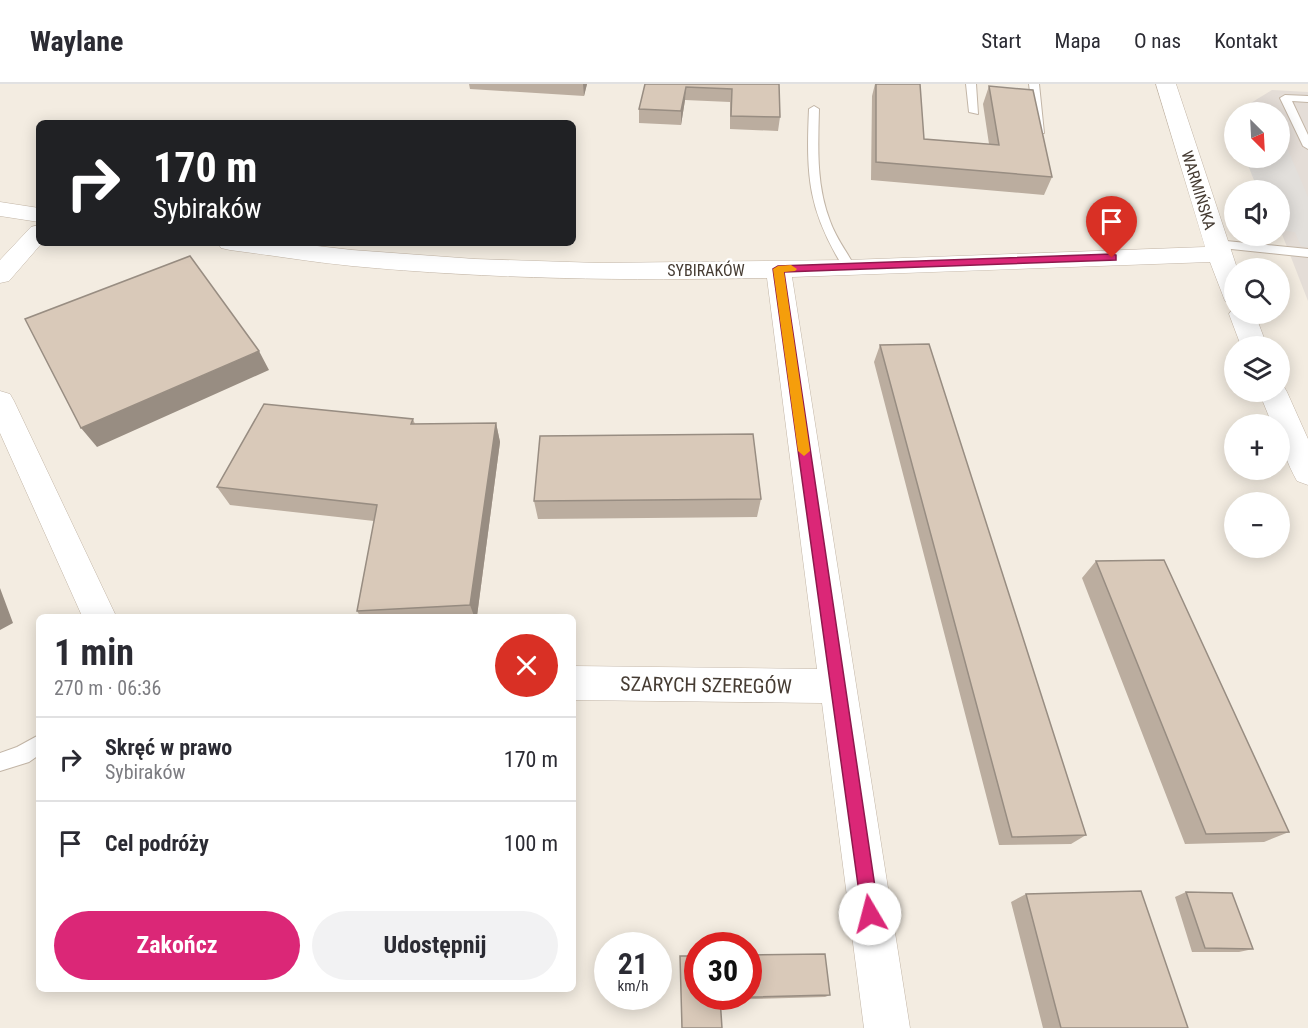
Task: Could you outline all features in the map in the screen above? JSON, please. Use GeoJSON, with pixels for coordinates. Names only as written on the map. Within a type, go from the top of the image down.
{"type":"FeatureCollection","features":[{"type":"Feature","properties":{"kind":"street","name":"WARMIŃSKA"},"geometry":{"type":"LineString","coordinates":[[1166,84],[1224,268]]}},
{"type":"Feature","properties":{"kind":"street"},"geometry":{"type":"LineString","coordinates":[[0,209],[36,215]]}},
{"type":"Feature","properties":{"kind":"street"},"geometry":{"type":"LineString","coordinates":[[0,274],[36,235]]}},
{"type":"Feature","properties":{"kind":"street","name":"SYBIRAKÓW"},"geometry":{"type":"LineString","coordinates":[[249,246],[286,252],[457,266],[609,270],[849,267],[1217,249]]}},
{"type":"Feature","properties":{"kind":"street"},"geometry":{"type":"LineString","coordinates":[[778,269],[887,1028]]}},
{"type":"Feature","properties":{"kind":"street"},"geometry":{"type":"LineString","coordinates":[[0,401],[98,614]]}},
{"type":"Feature","properties":{"kind":"street"},"geometry":{"type":"LineString","coordinates":[[1276,402],[1308,473]]}},
{"type":"Feature","properties":{"kind":"street","name":"SZARYCH SZEREGÓW"},"geometry":{"type":"LineString","coordinates":[[576,683],[838,686]]}},
{"type":"Feature","properties":{"kind":"lane"},"geometry":{"type":"LineString","coordinates":[[971,84],[974,112]]}},
{"type":"Feature","properties":{"kind":"lane"},"geometry":{"type":"LineString","coordinates":[[1034,84],[1040,138]]}},
{"type":"Feature","properties":{"kind":"lane"},"geometry":{"type":"LineString","coordinates":[[1308,99],[1285,98],[1308,146]]}},
{"type":"Feature","properties":{"kind":"lane"},"geometry":{"type":"LineString","coordinates":[[814,109],[813,165],[818,204],[825,223],[849,267]]}},
{"type":"Feature","properties":{"kind":"lane"},"geometry":{"type":"LineString","coordinates":[[1217,249],[1308,253]]}},
{"type":"Feature","properties":{"kind":"lane"},"geometry":{"type":"LineString","coordinates":[[0,762],[36,746]]}},
{"type":"Feature","properties":{"kind":"shaded area"},"geometry":{"type":"Polygon","coordinates":[[[1272,90],[1308,92],[1308,301],[1287,246],[1290,246],[1290,180],[1280,180],[1280,168],[1290,168],[1290,102],[1252,102],[1272,90]]]}},
{"type":"Feature","properties":{"kind":"shaded area"},"geometry":{"type":"Polygon","coordinates":[[[1290,155],[1308,197],[1308,247],[1301,246],[1295,232],[1290,231],[1290,180],[1254,180],[1249,168],[1290,168],[1290,155]]]}},
{"type":"Feature","properties":{"kind":"building"},"geometry":{"type":"Polygon","coordinates":[[[645,84],[779,84],[780,117],[731,116],[732,89],[686,87],[681,111],[639,109],[645,84]]]}},
{"type":"Feature","properties":{"kind":"building"},"geometry":{"type":"Polygon","coordinates":[[[876,84],[920,84],[924,139],[999,145],[989,86],[1033,90],[1052,177],[876,162],[876,84]]]}},
{"type":"Feature","properties":{"kind":"building"},"geometry":{"type":"Polygon","coordinates":[[[190,256],[259,351],[81,428],[25,319],[190,256]]]}},
{"type":"Feature","properties":{"kind":"building"},"geometry":{"type":"Polygon","coordinates":[[[929,344],[1086,835],[1012,837],[880,345],[929,344]]]}},
{"type":"Feature","properties":{"kind":"building"},"geometry":{"type":"Polygon","coordinates":[[[264,404],[413,419],[411,424],[496,423],[470,605],[357,611],[377,505],[217,487],[264,404]]]}},
{"type":"Feature","properties":{"kind":"building"},"geometry":{"type":"Polygon","coordinates":[[[753,434],[761,499],[534,501],[540,436],[753,434]]]}},
{"type":"Feature","properties":{"kind":"building"},"geometry":{"type":"Polygon","coordinates":[[[1164,560],[1289,832],[1206,834],[1096,561],[1164,560]]]}},
{"type":"Feature","properties":{"kind":"building"},"geometry":{"type":"Polygon","coordinates":[[[1141,891],[1188,1028],[1061,1028],[1026,894],[1141,891]]]}},
{"type":"Feature","properties":{"kind":"building"},"geometry":{"type":"Polygon","coordinates":[[[1186,892],[1232,893],[1253,949],[1205,948],[1186,892]]]}},
{"type":"Feature","properties":{"kind":"building"},"geometry":{"type":"Polygon","coordinates":[[[825,954],[830,995],[762,997],[762,955],[825,954]]]}},
{"type":"Feature","properties":{"kind":"building"},"geometry":{"type":"Polygon","coordinates":[[[680,956],[684,956],[684,1010],[721,1010],[722,1028],[682,1028],[680,956]]]}},
{"type":"Feature","properties":{"kind":"slow traffic"},"geometry":{"type":"LineString","coordinates":[[791,269],[778,269],[804,451]]}},
{"type":"Feature","properties":{"kind":"route"},"geometry":{"type":"LineString","coordinates":[[870,914],[778,269],[1112,258]]}}]}
